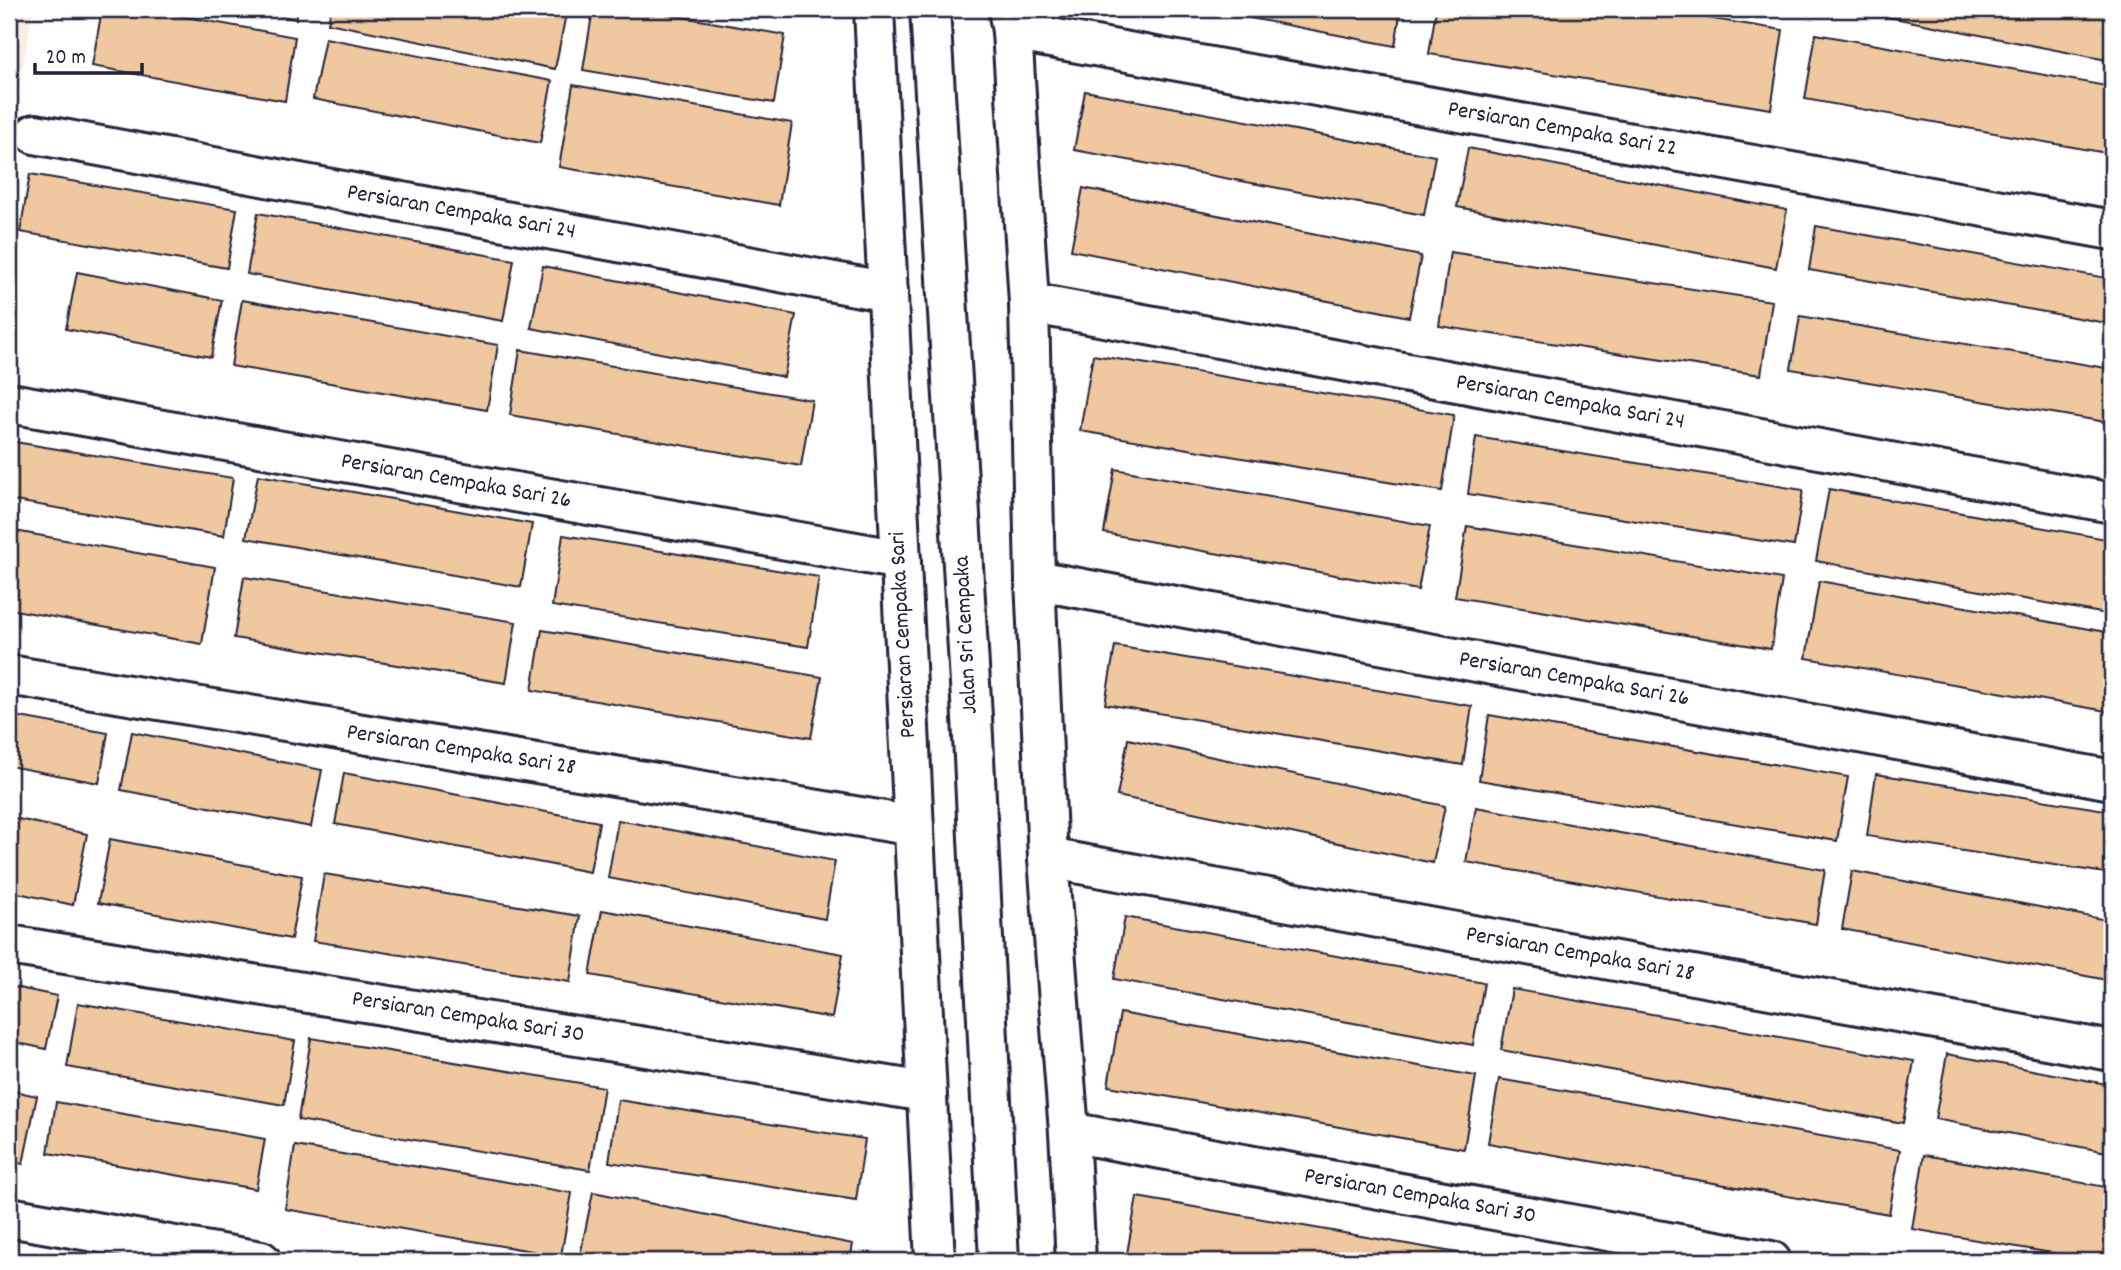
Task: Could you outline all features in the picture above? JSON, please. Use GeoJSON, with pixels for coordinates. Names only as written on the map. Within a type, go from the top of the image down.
{"type":"FeatureCollection","features":[{"type":"Feature","properties":{"kind":"street","name":"Persiaran Cempaka Sari"},"geometry":{"type":"LineString","coordinates":[[874,9],[934,1261]]}},
{"type":"Feature","properties":{"kind":"street","name":"Jalan Sri Cempaka"},"geometry":{"type":"LineString","coordinates":[[930,9],[972,717],[999,1261]]}},
{"type":"Feature","properties":{"kind":"street","name":"Persiaran Cempaka Sari 22"},"geometry":{"type":"LineString","coordinates":[[1010,20],[2112,230]]}},
{"type":"Feature","properties":{"kind":"street"},"geometry":{"type":"LineString","coordinates":[[1010,20],[1029,303],[1035,580],[1048,858],[1076,1261]]}},
{"type":"Feature","properties":{"kind":"street","name":"Persiaran Cempaka Sari 24"},"geometry":{"type":"LineString","coordinates":[[35,134],[888,292]]}},
{"type":"Feature","properties":{"kind":"street","name":"Persiaran Cempaka Sari 24"},"geometry":{"type":"LineString","coordinates":[[1029,303],[2112,503]]}},
{"type":"Feature","properties":{"kind":"street","name":"Persiaran Cempaka Sari 26"},"geometry":{"type":"LineString","coordinates":[[10,403],[901,560]]}},
{"type":"Feature","properties":{"kind":"street","name":"Persiaran Cempaka Sari 26"},"geometry":{"type":"LineString","coordinates":[[1035,580],[2112,779]]}},
{"type":"Feature","properties":{"kind":"street","name":"Persiaran Cempaka Sari 28"},"geometry":{"type":"LineString","coordinates":[[9,676],[914,826]]}},
{"type":"Feature","properties":{"kind":"street","name":"Persiaran Cempaka Sari 28"},"geometry":{"type":"LineString","coordinates":[[1048,858],[2112,1051]]}},
{"type":"Feature","properties":{"kind":"street","name":"Persiaran Cempaka Sari 30"},"geometry":{"type":"LineString","coordinates":[[9,945],[926,1092]]}},
{"type":"Feature","properties":{"kind":"street","name":"Persiaran Cempaka Sari 30"},"geometry":{"type":"LineString","coordinates":[[1069,1132],[1771,1261]]}},
{"type":"Feature","properties":{"kind":"street"},"geometry":{"type":"LineString","coordinates":[[9,1217],[261,1261]]}},
{"type":"Feature","properties":{"kind":"shaded area"},"geometry":{"type":"Polygon","coordinates":[[[9,9],[33,9],[9,140],[9,9]]]}},
{"type":"Feature","properties":{"kind":"building"},"geometry":{"type":"Polygon","coordinates":[[[102,9],[142,9],[295,37],[285,101],[92,66],[102,9]]]}},
{"type":"Feature","properties":{"kind":"building"},"geometry":{"type":"Polygon","coordinates":[[[250,9],[298,9],[296,19],[250,9]]]}},
{"type":"Feature","properties":{"kind":"building"},"geometry":{"type":"Polygon","coordinates":[[[331,9],[567,9],[555,69],[328,23],[331,9]]]}},
{"type":"Feature","properties":{"kind":"building"},"geometry":{"type":"Polygon","coordinates":[[[593,9],[637,9],[785,35],[774,103],[583,70],[593,9]]]}},
{"type":"Feature","properties":{"kind":"building"},"geometry":{"type":"Polygon","coordinates":[[[1204,9],[1401,9],[1395,46],[1204,9]]]}},
{"type":"Feature","properties":{"kind":"building"},"geometry":{"type":"Polygon","coordinates":[[[1436,9],[1650,9],[1783,30],[1771,109],[1429,54],[1436,9]]]}},
{"type":"Feature","properties":{"kind":"building"},"geometry":{"type":"Polygon","coordinates":[[[1848,9],[2112,9],[2112,61],[1848,9]]]}},
{"type":"Feature","properties":{"kind":"building"},"geometry":{"type":"Polygon","coordinates":[[[1816,34],[2112,87],[2112,154],[1805,99],[1816,34]]]}},
{"type":"Feature","properties":{"kind":"building"},"geometry":{"type":"Polygon","coordinates":[[[325,38],[552,81],[540,143],[313,99],[325,38]]]}},
{"type":"Feature","properties":{"kind":"building"},"geometry":{"type":"Polygon","coordinates":[[[573,85],[792,123],[779,205],[559,167],[573,85]]]}},
{"type":"Feature","properties":{"kind":"building"},"geometry":{"type":"Polygon","coordinates":[[[1085,91],[1435,156],[1424,215],[1074,150],[1085,91]]]}},
{"type":"Feature","properties":{"kind":"building"},"geometry":{"type":"Polygon","coordinates":[[[1468,148],[1787,210],[1776,268],[1457,207],[1468,148]]]}},
{"type":"Feature","properties":{"kind":"building"},"geometry":{"type":"Polygon","coordinates":[[[30,174],[237,209],[227,268],[20,232],[30,174]]]}},
{"type":"Feature","properties":{"kind":"building"},"geometry":{"type":"Polygon","coordinates":[[[1083,188],[1421,256],[1409,317],[1071,250],[1083,188]]]}},
{"type":"Feature","properties":{"kind":"building"},"geometry":{"type":"Polygon","coordinates":[[[258,213],[514,260],[503,321],[247,274],[258,213]]]}},
{"type":"Feature","properties":{"kind":"building"},"geometry":{"type":"Polygon","coordinates":[[[1816,226],[2112,279],[2112,324],[1809,270],[1816,226]]]}},
{"type":"Feature","properties":{"kind":"building"},"geometry":{"type":"Polygon","coordinates":[[[1450,252],[1772,301],[1761,375],[1439,326],[1450,252]]]}},
{"type":"Feature","properties":{"kind":"building"},"geometry":{"type":"Polygon","coordinates":[[[543,266],[796,315],[784,377],[531,328],[543,266]]]}},
{"type":"Feature","properties":{"kind":"building"},"geometry":{"type":"Polygon","coordinates":[[[77,272],[222,300],[211,357],[66,329],[77,272]]]}},
{"type":"Feature","properties":{"kind":"building"},"geometry":{"type":"Polygon","coordinates":[[[242,300],[498,345],[487,410],[231,366],[242,300]]]}},
{"type":"Feature","properties":{"kind":"building"},"geometry":{"type":"Polygon","coordinates":[[[1800,316],[2112,369],[2112,423],[1791,369],[1800,316]]]}},
{"type":"Feature","properties":{"kind":"building"},"geometry":{"type":"Polygon","coordinates":[[[520,350],[812,400],[801,466],[510,415],[520,350]]]}},
{"type":"Feature","properties":{"kind":"building"},"geometry":{"type":"Polygon","coordinates":[[[1093,355],[1454,415],[1442,491],[1080,431],[1093,355]]]}},
{"type":"Feature","properties":{"kind":"building"},"geometry":{"type":"Polygon","coordinates":[[[1476,437],[1803,490],[1794,546],[1468,494],[1476,437]]]}},
{"type":"Feature","properties":{"kind":"building"},"geometry":{"type":"Polygon","coordinates":[[[9,441],[233,478],[224,536],[9,500],[9,441]]]}},
{"type":"Feature","properties":{"kind":"building"},"geometry":{"type":"Polygon","coordinates":[[[1115,469],[1430,526],[1418,590],[1104,533],[1115,469]]]}},
{"type":"Feature","properties":{"kind":"building"},"geometry":{"type":"Polygon","coordinates":[[[258,475],[532,524],[521,587],[246,538],[258,475]]]}},
{"type":"Feature","properties":{"kind":"building"},"geometry":{"type":"Polygon","coordinates":[[[1829,489],[2112,540],[2112,615],[1816,561],[1829,489]]]}},
{"type":"Feature","properties":{"kind":"building"},"geometry":{"type":"Polygon","coordinates":[[[1467,526],[1782,579],[1771,649],[1455,597],[1467,526]]]}},
{"type":"Feature","properties":{"kind":"building"},"geometry":{"type":"Polygon","coordinates":[[[15,531],[215,567],[202,644],[9,609],[9,565],[15,531]]]}},
{"type":"Feature","properties":{"kind":"building"},"geometry":{"type":"Polygon","coordinates":[[[563,535],[819,577],[808,647],[552,606],[563,535]]]}},
{"type":"Feature","properties":{"kind":"building"},"geometry":{"type":"Polygon","coordinates":[[[244,577],[516,622],[506,683],[234,638],[244,577]]]}},
{"type":"Feature","properties":{"kind":"building"},"geometry":{"type":"Polygon","coordinates":[[[1819,581],[2112,633],[2112,712],[1806,658],[1819,581]]]}},
{"type":"Feature","properties":{"kind":"building"},"geometry":{"type":"Polygon","coordinates":[[[542,630],[822,677],[811,738],[532,690],[542,630]]]}},
{"type":"Feature","properties":{"kind":"building"},"geometry":{"type":"Polygon","coordinates":[[[1115,646],[1472,706],[1463,765],[1105,704],[1115,646]]]}},
{"type":"Feature","properties":{"kind":"building"},"geometry":{"type":"Polygon","coordinates":[[[9,715],[108,733],[99,783],[9,766],[9,715]]]}},
{"type":"Feature","properties":{"kind":"building"},"geometry":{"type":"Polygon","coordinates":[[[1489,715],[1848,777],[1837,841],[1479,780],[1489,715]]]}},
{"type":"Feature","properties":{"kind":"building"},"geometry":{"type":"Polygon","coordinates":[[[132,732],[322,770],[311,827],[121,790],[132,732]]]}},
{"type":"Feature","properties":{"kind":"building"},"geometry":{"type":"Polygon","coordinates":[[[1128,739],[1445,806],[1433,863],[1117,796],[1128,739]]]}},
{"type":"Feature","properties":{"kind":"building"},"geometry":{"type":"Polygon","coordinates":[[[344,773],[599,822],[590,872],[335,824],[344,773]]]}},
{"type":"Feature","properties":{"kind":"building"},"geometry":{"type":"Polygon","coordinates":[[[1876,774],[2112,811],[2112,874],[1867,836],[1876,774]]]}},
{"type":"Feature","properties":{"kind":"building"},"geometry":{"type":"Polygon","coordinates":[[[1476,807],[1825,870],[1816,924],[1466,862],[1476,807]]]}},
{"type":"Feature","properties":{"kind":"building"},"geometry":{"type":"Polygon","coordinates":[[[9,817],[87,834],[73,905],[9,891],[9,817]]]}},
{"type":"Feature","properties":{"kind":"building"},"geometry":{"type":"Polygon","coordinates":[[[618,820],[835,861],[825,919],[608,878],[618,820]]]}},
{"type":"Feature","properties":{"kind":"building"},"geometry":{"type":"Polygon","coordinates":[[[110,839],[302,876],[291,939],[98,903],[110,839]]]}},
{"type":"Feature","properties":{"kind":"building"},"geometry":{"type":"Polygon","coordinates":[[[1852,871],[2112,921],[2112,981],[1842,929],[1852,871]]]}},
{"type":"Feature","properties":{"kind":"building"},"geometry":{"type":"Polygon","coordinates":[[[324,874],[580,916],[570,982],[313,941],[324,874]]]}},
{"type":"Feature","properties":{"kind":"building"},"geometry":{"type":"Polygon","coordinates":[[[602,910],[843,954],[832,1018],[590,975],[602,910]]]}},
{"type":"Feature","properties":{"kind":"building"},"geometry":{"type":"Polygon","coordinates":[[[1125,917],[1484,983],[1473,1045],[1114,979],[1125,917]]]}},
{"type":"Feature","properties":{"kind":"building"},"geometry":{"type":"Polygon","coordinates":[[[9,986],[57,996],[46,1049],[9,1041],[9,986]]]}},
{"type":"Feature","properties":{"kind":"building"},"geometry":{"type":"Polygon","coordinates":[[[1512,989],[1914,1061],[1903,1123],[1501,1050],[1512,989]]]}},
{"type":"Feature","properties":{"kind":"building"},"geometry":{"type":"Polygon","coordinates":[[[78,1003],[295,1041],[284,1105],[67,1067],[78,1003]]]}},
{"type":"Feature","properties":{"kind":"building"},"geometry":{"type":"Polygon","coordinates":[[[1120,1013],[1476,1076],[1464,1149],[1108,1086],[1120,1013]]]}},
{"type":"Feature","properties":{"kind":"building"},"geometry":{"type":"Polygon","coordinates":[[[311,1038],[604,1087],[590,1170],[298,1120],[311,1038]]]}},
{"type":"Feature","properties":{"kind":"building"},"geometry":{"type":"Polygon","coordinates":[[[1947,1054],[2112,1085],[2112,1153],[1935,1119],[1947,1054]]]}},
{"type":"Feature","properties":{"kind":"building"},"geometry":{"type":"Polygon","coordinates":[[[1499,1079],[1900,1150],[1889,1214],[1488,1143],[1499,1079]]]}},
{"type":"Feature","properties":{"kind":"building"},"geometry":{"type":"Polygon","coordinates":[[[9,1090],[37,1096],[23,1164],[9,1161],[9,1090]]]}},
{"type":"Feature","properties":{"kind":"building"},"geometry":{"type":"Polygon","coordinates":[[[618,1100],[865,1139],[856,1200],[609,1162],[618,1100]]]}},
{"type":"Feature","properties":{"kind":"building"},"geometry":{"type":"Polygon","coordinates":[[[56,1102],[265,1139],[256,1189],[48,1153],[56,1102]]]}},
{"type":"Feature","properties":{"kind":"building"},"geometry":{"type":"Polygon","coordinates":[[[295,1146],[572,1193],[561,1256],[285,1209],[295,1146]]]}},
{"type":"Feature","properties":{"kind":"building"},"geometry":{"type":"Polygon","coordinates":[[[1924,1155],[2112,1188],[2112,1261],[1912,1229],[1924,1155]]]}},
{"type":"Feature","properties":{"kind":"building"},"geometry":{"type":"Polygon","coordinates":[[[593,1192],[853,1244],[850,1261],[604,1261],[580,1256],[593,1192]]]}},
{"type":"Feature","properties":{"kind":"building"},"geometry":{"type":"Polygon","coordinates":[[[1137,1197],[1504,1261],[1126,1259],[1137,1197]]]}}]}
